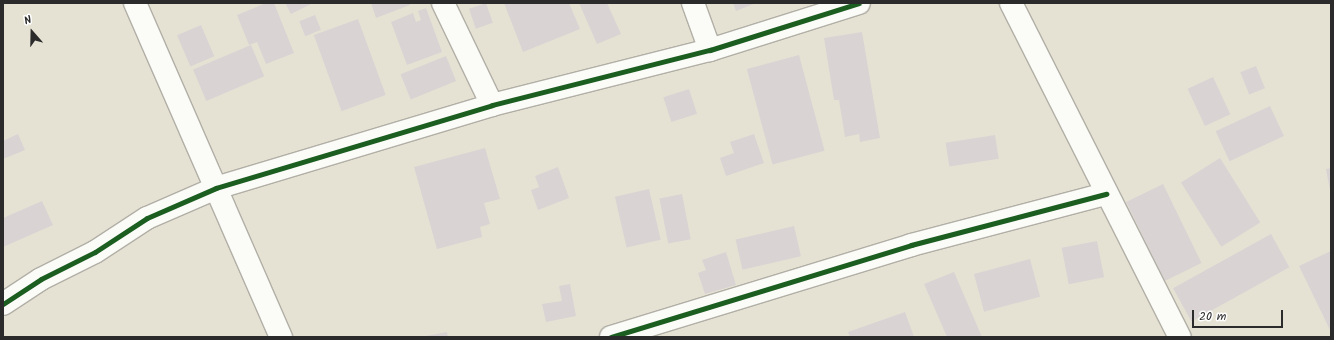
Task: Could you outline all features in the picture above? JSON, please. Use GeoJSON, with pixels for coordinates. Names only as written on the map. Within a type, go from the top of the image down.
{"type":"FeatureCollection","features":[{"type":"Feature","properties":{"kind":"street"},"geometry":{"type":"LineString","coordinates":[[135,3],[281,337]]}},
{"type":"Feature","properties":{"kind":"street"},"geometry":{"type":"LineString","coordinates":[[443,3],[492,105]]}},
{"type":"Feature","properties":{"kind":"street"},"geometry":{"type":"LineString","coordinates":[[692,3],[710,50]]}},
{"type":"Feature","properties":{"kind":"street"},"geometry":{"type":"LineString","coordinates":[[3,304],[41,279],[95,252],[147,218],[216,188],[492,105],[710,50],[859,3]]}},
{"type":"Feature","properties":{"kind":"street"},"geometry":{"type":"LineString","coordinates":[[1011,3],[1106,194],[1180,337]]}},
{"type":"Feature","properties":{"kind":"street"},"geometry":{"type":"LineString","coordinates":[[611,337],[911,244],[1106,194]]}},
{"type":"Feature","properties":{"kind":"building"},"geometry":{"type":"Polygon","coordinates":[[[266,3],[274,3],[294,53],[266,64],[257,42],[249,45],[237,15],[266,3]]]}},
{"type":"Feature","properties":{"kind":"building"},"geometry":{"type":"Polygon","coordinates":[[[285,3],[313,3],[291,14],[285,3]]]}},
{"type":"Feature","properties":{"kind":"building"},"geometry":{"type":"Polygon","coordinates":[[[371,3],[409,3],[410,5],[376,18],[371,3]]]}},
{"type":"Feature","properties":{"kind":"building"},"geometry":{"type":"Polygon","coordinates":[[[486,3],[493,23],[476,29],[469,9],[486,3]]]}},
{"type":"Feature","properties":{"kind":"building"},"geometry":{"type":"Polygon","coordinates":[[[504,3],[569,3],[580,29],[523,52],[504,3]]]}},
{"type":"Feature","properties":{"kind":"building"},"geometry":{"type":"Polygon","coordinates":[[[579,3],[607,3],[621,34],[597,44],[579,3]]]}},
{"type":"Feature","properties":{"kind":"building"},"geometry":{"type":"Polygon","coordinates":[[[733,3],[756,3],[736,11],[733,3]]]}},
{"type":"Feature","properties":{"kind":"building"},"geometry":{"type":"Polygon","coordinates":[[[426,8],[442,52],[407,65],[391,22],[413,13],[416,22],[421,20],[418,11],[426,8]]]}},
{"type":"Feature","properties":{"kind":"building"},"geometry":{"type":"Polygon","coordinates":[[[315,15],[321,30],[305,36],[299,21],[315,15]]]}},
{"type":"Feature","properties":{"kind":"building"},"geometry":{"type":"Polygon","coordinates":[[[358,19],[386,95],[342,111],[314,35],[358,19]]]}},
{"type":"Feature","properties":{"kind":"building"},"geometry":{"type":"Polygon","coordinates":[[[201,25],[214,56],[190,66],[177,35],[201,25]]]}},
{"type":"Feature","properties":{"kind":"building"},"geometry":{"type":"Polygon","coordinates":[[[862,32],[880,138],[860,142],[859,134],[845,137],[839,100],[834,100],[824,38],[862,32]]]}},
{"type":"Feature","properties":{"kind":"building"},"geometry":{"type":"Polygon","coordinates":[[[251,45],[264,76],[206,101],[193,70],[251,45]]]}},
{"type":"Feature","properties":{"kind":"building"},"geometry":{"type":"Polygon","coordinates":[[[799,55],[825,151],[772,165],[747,69],[799,55]]]}},
{"type":"Feature","properties":{"kind":"building"},"geometry":{"type":"Polygon","coordinates":[[[446,56],[456,81],[411,99],[401,74],[446,56]]]}},
{"type":"Feature","properties":{"kind":"building"},"geometry":{"type":"Polygon","coordinates":[[[1256,66],[1265,88],[1249,95],[1240,72],[1256,66]]]}},
{"type":"Feature","properties":{"kind":"building"},"geometry":{"type":"Polygon","coordinates":[[[1213,77],[1230,114],[1205,126],[1188,89],[1213,77]]]}},
{"type":"Feature","properties":{"kind":"building"},"geometry":{"type":"Polygon","coordinates":[[[689,89],[697,114],[671,122],[663,97],[689,89]]]}},
{"type":"Feature","properties":{"kind":"building"},"geometry":{"type":"Polygon","coordinates":[[[1270,106],[1284,136],[1230,161],[1216,131],[1270,106]]]}},
{"type":"Feature","properties":{"kind":"building"},"geometry":{"type":"Polygon","coordinates":[[[18,134],[25,150],[3,159],[3,141],[18,134]]]}},
{"type":"Feature","properties":{"kind":"building"},"geometry":{"type":"Polygon","coordinates":[[[754,134],[764,163],[726,176],[720,158],[734,153],[730,142],[754,134]]]}},
{"type":"Feature","properties":{"kind":"building"},"geometry":{"type":"Polygon","coordinates":[[[995,135],[999,159],[949,167],[946,143],[995,135]]]}},
{"type":"Feature","properties":{"kind":"building"},"geometry":{"type":"Polygon","coordinates":[[[485,148],[500,199],[484,203],[490,224],[480,227],[482,237],[437,249],[414,167],[485,148]]]}},
{"type":"Feature","properties":{"kind":"building"},"geometry":{"type":"Polygon","coordinates":[[[1220,158],[1260,222],[1221,247],[1181,182],[1220,158]]]}},
{"type":"Feature","properties":{"kind":"building"},"geometry":{"type":"Polygon","coordinates":[[[558,167],[569,198],[538,210],[531,190],[539,187],[535,176],[558,167]]]}},
{"type":"Feature","properties":{"kind":"building"},"geometry":{"type":"Polygon","coordinates":[[[1331,168],[1331,190],[1330,190],[1326,169],[1331,168]]]}},
{"type":"Feature","properties":{"kind":"building"},"geometry":{"type":"Polygon","coordinates":[[[1163,184],[1202,263],[1165,281],[1126,202],[1163,184]]]}},
{"type":"Feature","properties":{"kind":"building"},"geometry":{"type":"Polygon","coordinates":[[[649,189],[661,240],[627,248],[615,197],[649,189]]]}},
{"type":"Feature","properties":{"kind":"building"},"geometry":{"type":"Polygon","coordinates":[[[682,194],[691,239],[668,244],[659,198],[682,194]]]}},
{"type":"Feature","properties":{"kind":"building"},"geometry":{"type":"Polygon","coordinates":[[[42,201],[53,225],[3,247],[3,218],[42,201]]]}},
{"type":"Feature","properties":{"kind":"building"},"geometry":{"type":"Polygon","coordinates":[[[794,226],[801,256],[743,270],[736,239],[794,226]]]}},
{"type":"Feature","properties":{"kind":"building"},"geometry":{"type":"Polygon","coordinates":[[[1271,234],[1289,267],[1191,322],[1173,288],[1271,234]]]}},
{"type":"Feature","properties":{"kind":"building"},"geometry":{"type":"Polygon","coordinates":[[[1097,241],[1104,277],[1069,284],[1062,248],[1097,241]]]}},
{"type":"Feature","properties":{"kind":"building"},"geometry":{"type":"Polygon","coordinates":[[[1331,251],[1331,332],[1299,266],[1331,251]]]}},
{"type":"Feature","properties":{"kind":"building"},"geometry":{"type":"Polygon","coordinates":[[[726,252],[736,285],[705,294],[698,273],[706,270],[702,260],[726,252]]]}},
{"type":"Feature","properties":{"kind":"building"},"geometry":{"type":"Polygon","coordinates":[[[1030,259],[1040,297],[984,312],[974,274],[1030,259]]]}},
{"type":"Feature","properties":{"kind":"building"},"geometry":{"type":"Polygon","coordinates":[[[954,272],[982,337],[947,337],[924,284],[954,272]]]}},
{"type":"Feature","properties":{"kind":"building"},"geometry":{"type":"Polygon","coordinates":[[[570,284],[576,316],[546,322],[542,304],[562,301],[559,286],[570,284]]]}},
{"type":"Feature","properties":{"kind":"building"},"geometry":{"type":"Polygon","coordinates":[[[905,312],[914,337],[850,337],[848,332],[905,312]]]}},
{"type":"Feature","properties":{"kind":"building"},"geometry":{"type":"Polygon","coordinates":[[[447,332],[448,337],[426,337],[426,336],[447,332]]]}},
{"type":"Feature","properties":{"kind":"cycle path"},"geometry":{"type":"LineString","coordinates":[[3,304],[41,279],[95,252],[147,218],[216,188],[492,105],[710,50],[859,3]]}},
{"type":"Feature","properties":{"kind":"cycle path"},"geometry":{"type":"LineString","coordinates":[[611,337],[911,245],[1106,194]]}}]}
